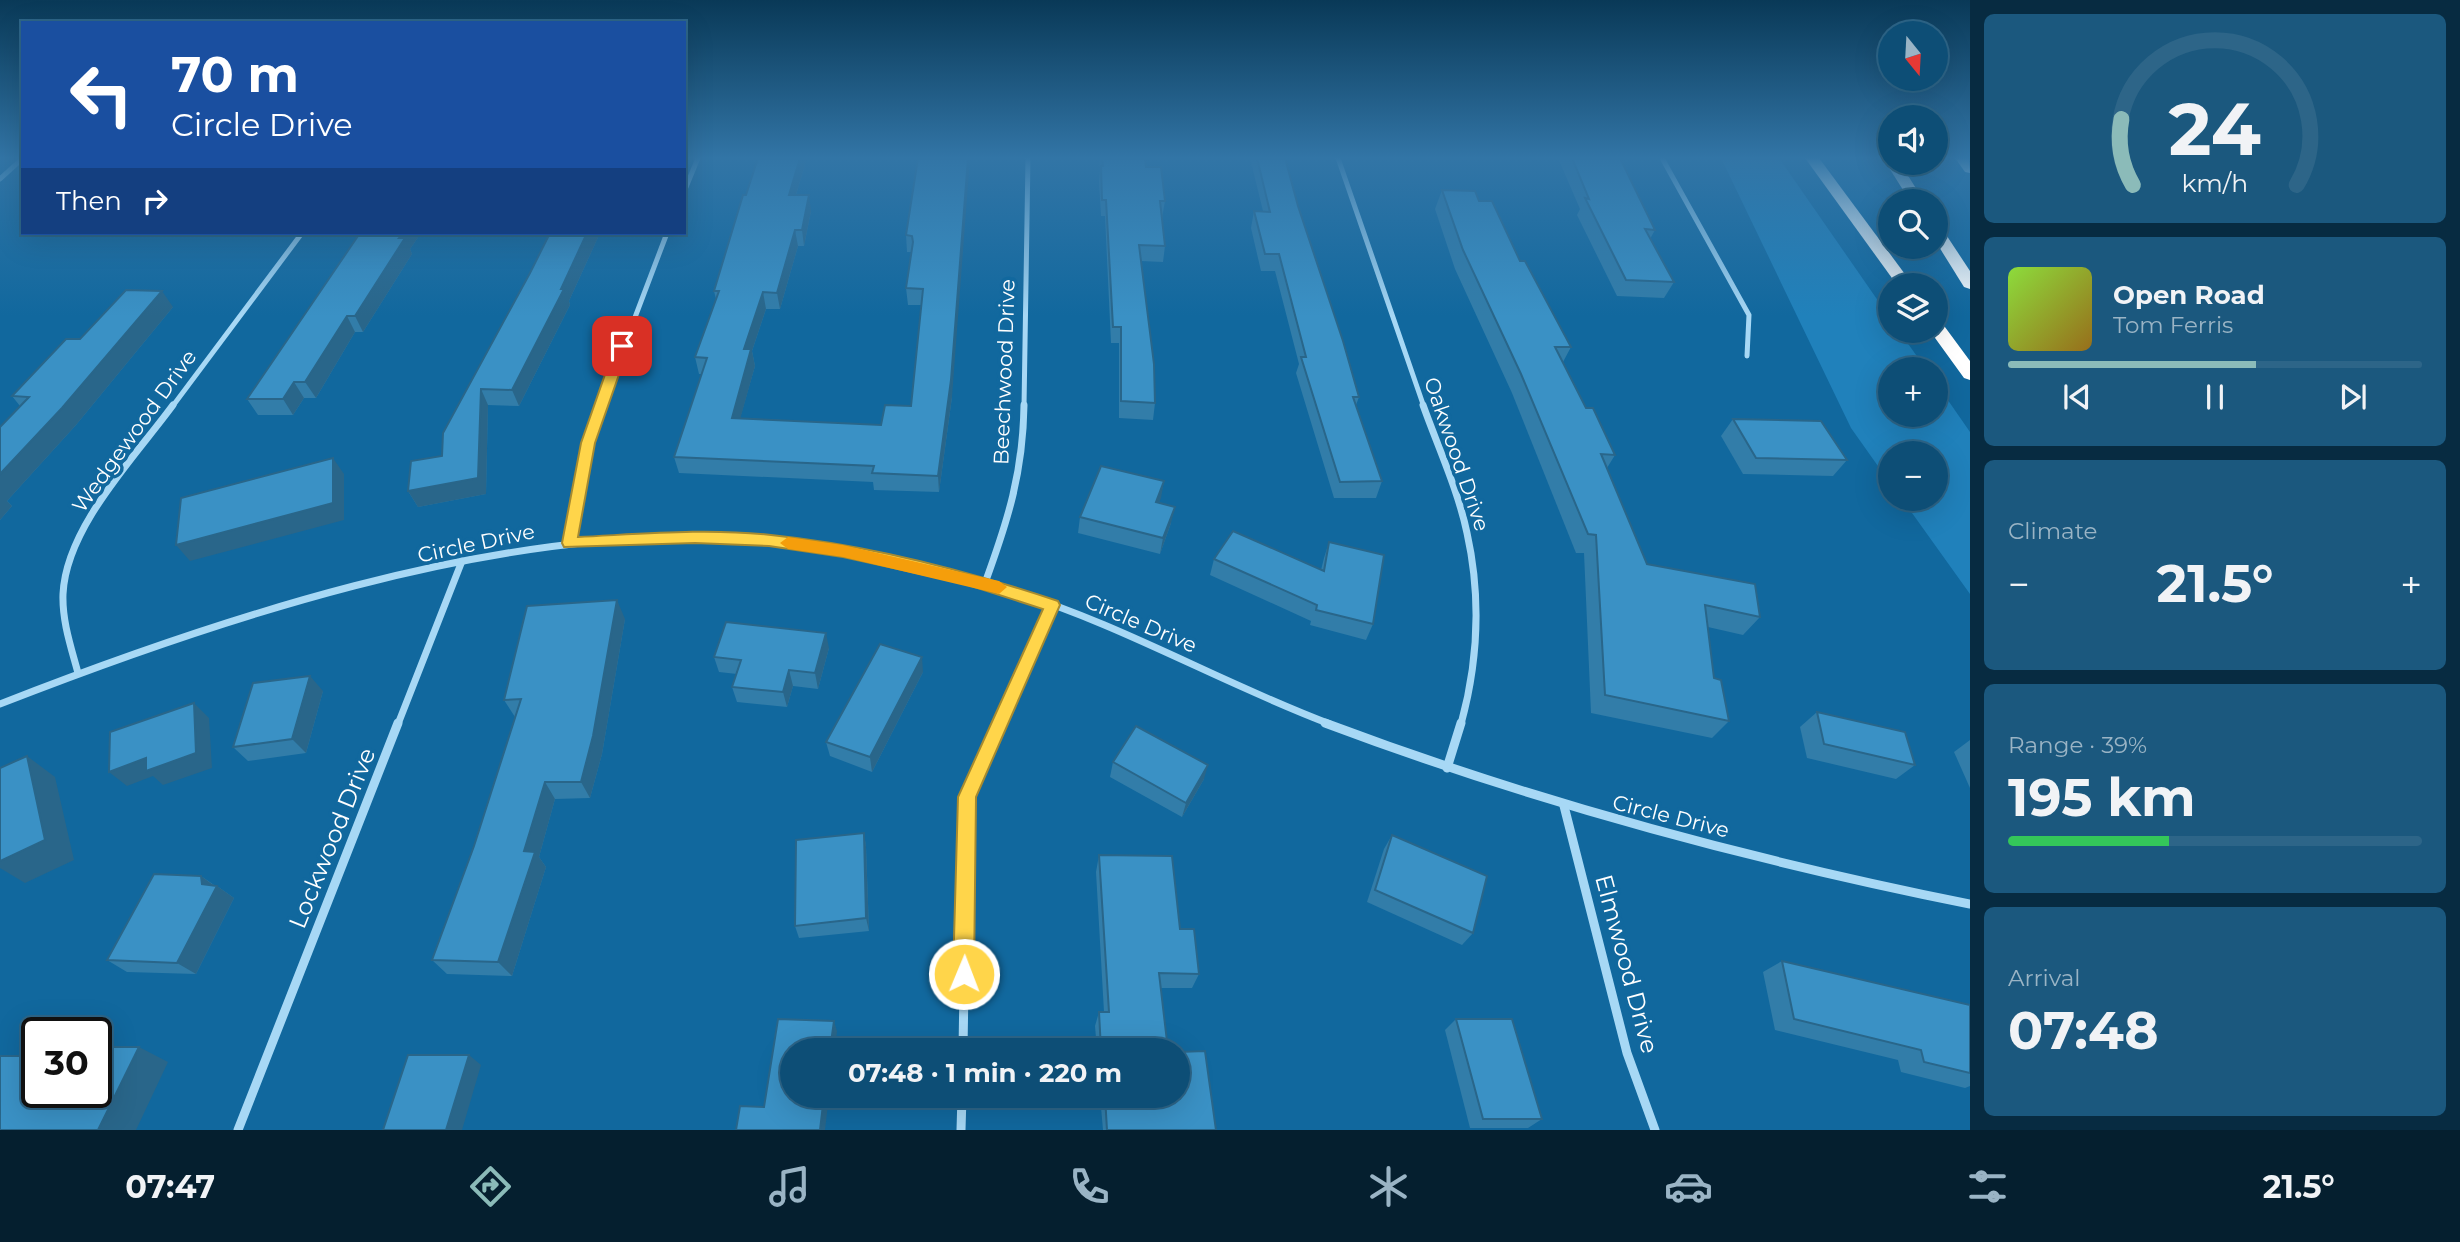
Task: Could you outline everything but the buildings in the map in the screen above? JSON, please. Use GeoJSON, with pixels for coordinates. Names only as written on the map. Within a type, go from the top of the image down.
{"type":"FeatureCollection","features":[{"type":"Feature","properties":{"kind":"highway"},"geometry":{"type":"LineString","coordinates":[[1851,211],[1896,273]]}},
{"type":"Feature","properties":{"kind":"highway"},"geometry":{"type":"LineString","coordinates":[[1948,249],[1970,284]]}},
{"type":"Feature","properties":{"kind":"highway"},"geometry":{"type":"LineString","coordinates":[[1948,343],[1970,373]]}},
{"type":"Feature","properties":{"kind":"street","name":"Beechwood Drive"},"geometry":{"type":"LineString","coordinates":[[985,583],[1012,508],[1023,446],[1027,211]]}},
{"type":"Feature","properties":{"kind":"street","name":"Oakwood Drive"},"geometry":{"type":"LineString","coordinates":[[1356,211],[1466,531],[1477,587],[1477,654],[1467,709],[1447,768]]}},
{"type":"Feature","properties":{"kind":"street"},"geometry":{"type":"LineString","coordinates":[[1691,211],[1749,315],[1747,356]]}},
{"type":"Feature","properties":{"kind":"street","name":"Wedgewood Drive"},"geometry":{"type":"LineString","coordinates":[[78,673],[62,620],[63,583],[73,549],[91,515],[301,235]]}},
{"type":"Feature","properties":{"kind":"street"},"geometry":{"type":"LineString","coordinates":[[569,543],[588,443],[631,322],[666,235]]}},
{"type":"Feature","properties":{"kind":"street","name":"Circle Drive"},"geometry":{"type":"LineString","coordinates":[[0,704],[197,631],[462,561],[569,543],[695,537],[769,541],[843,551],[985,583],[1052,605],[1094,619],[1319,720],[1447,768],[1564,806],[1765,858],[1970,904]]}},
{"type":"Feature","properties":{"kind":"street","name":"Lockwood Drive"},"geometry":{"type":"LineString","coordinates":[[238,1130],[462,561]]}},
{"type":"Feature","properties":{"kind":"street"},"geometry":{"type":"LineString","coordinates":[[962,1038],[967,797],[1052,605]]}},
{"type":"Feature","properties":{"kind":"street","name":"Elmwood Drive"},"geometry":{"type":"LineString","coordinates":[[1564,806],[1627,1052],[1655,1130]]}},
{"type":"Feature","properties":{"kind":"street"},"geometry":{"type":"LineString","coordinates":[[961,1130],[962,1108]]}},
{"type":"Feature","properties":{"kind":"shaded area"},"geometry":{"type":"Polygon","coordinates":[[[1746,211],[1816,211],[1878,301],[1878,343],[1908,343],[1917,357],[1878,357],[1878,427],[1948,427],[1948,400],[1970,432],[1970,594],[1911,511],[1948,511],[1948,441],[1878,441],[1878,466],[1851,428],[1746,211]]]}},
{"type":"Feature","properties":{"kind":"slow traffic"},"geometry":{"type":"LineString","coordinates":[[788,543],[843,551],[999,587]]}},
{"type":"Feature","properties":{"kind":"route"},"geometry":{"type":"LineString","coordinates":[[622,346],[588,443],[569,543],[695,537],[769,541],[843,551],[962,577],[1052,605],[967,797],[964,974]]}}]}
